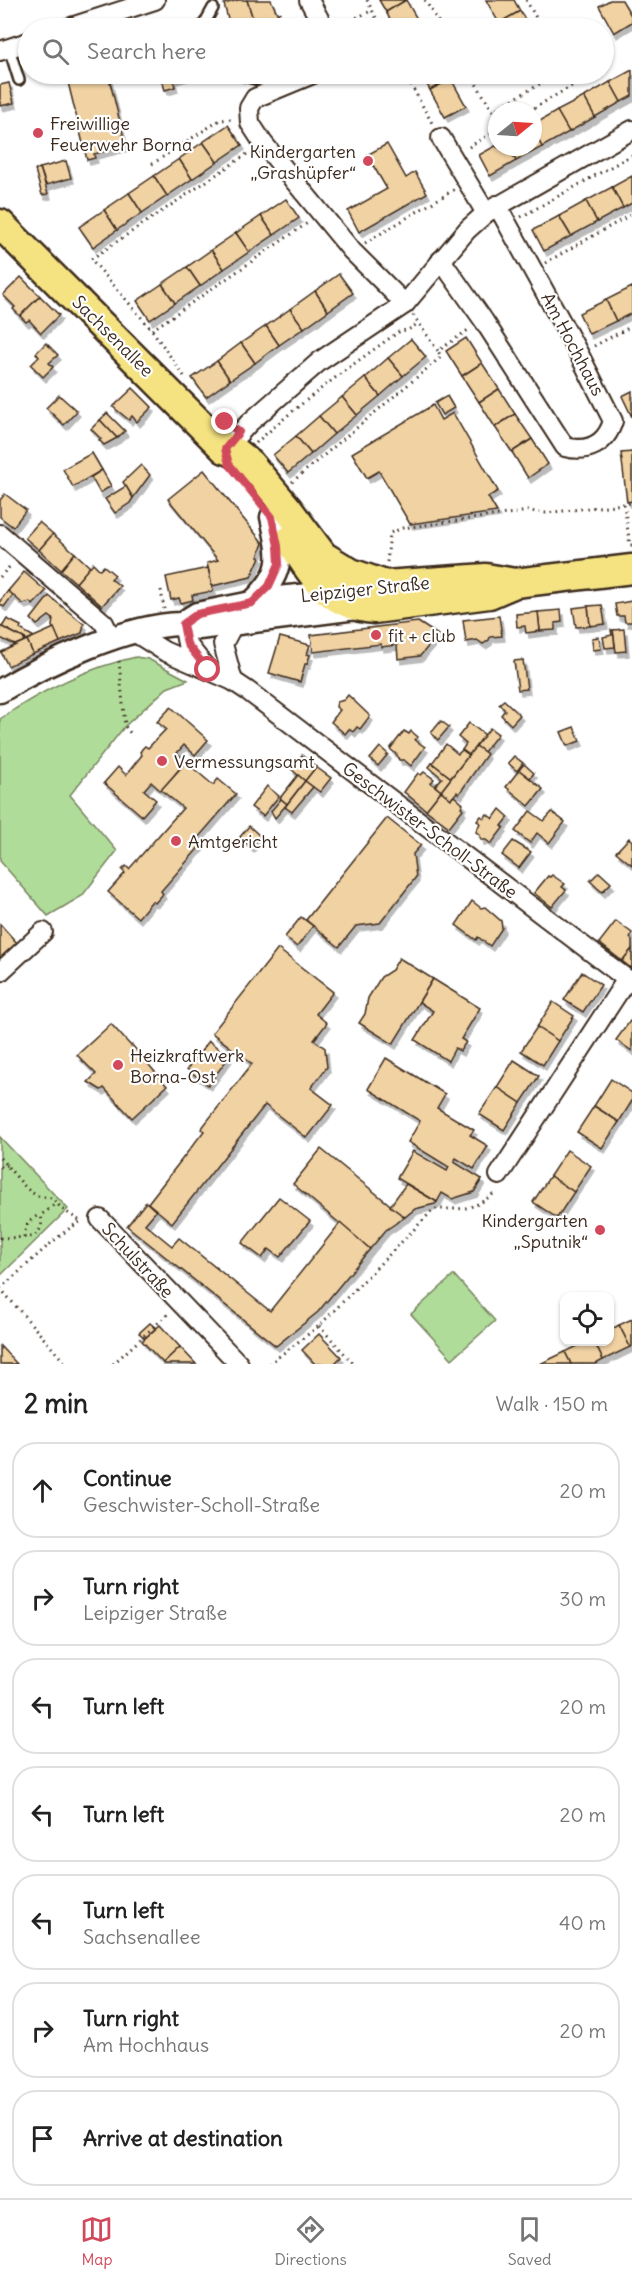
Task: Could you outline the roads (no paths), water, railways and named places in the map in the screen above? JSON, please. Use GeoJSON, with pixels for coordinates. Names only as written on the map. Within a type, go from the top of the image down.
{"type":"FeatureCollection","features":[{"type":"Feature","properties":{"kind":"main road","name":"Sachsenallee"},"geometry":{"type":"LineString","coordinates":[[0,225],[225,449],[236,453],[250,464],[324,556],[344,569],[386,577]]}},
{"type":"Feature","properties":{"kind":"main road","name":"Sachsenallee"},"geometry":{"type":"LineString","coordinates":[[225,449],[229,464],[272,517],[321,596],[356,608]]}},
{"type":"Feature","properties":{"kind":"main road","name":"Leipziger Straße"},"geometry":{"type":"LineString","coordinates":[[356,608],[387,609],[489,594],[515,583],[632,569]]}},
{"type":"Feature","properties":{"kind":"main road","name":"Leipziger Straße"},"geometry":{"type":"LineString","coordinates":[[386,577],[486,578],[515,583]]}},
{"type":"Feature","properties":{"kind":"street"},"geometry":{"type":"LineString","coordinates":[[100,18],[155,0]]}},
{"type":"Feature","properties":{"kind":"street"},"geometry":{"type":"LineString","coordinates":[[314,2],[320,18]]}},
{"type":"Feature","properties":{"kind":"street"},"geometry":{"type":"LineString","coordinates":[[286,84],[255,98],[249,108],[250,123],[263,143],[320,214],[352,251],[405,304]]}},
{"type":"Feature","properties":{"kind":"street"},"geometry":{"type":"LineString","coordinates":[[225,449],[249,423],[320,361],[405,304],[467,230],[491,209],[632,130]]}},
{"type":"Feature","properties":{"kind":"street","name":"Am Hochhaus"},"geometry":{"type":"LineString","coordinates":[[441,138],[467,182],[507,224],[579,354],[613,421],[604,439],[586,449],[576,450],[565,447],[484,321],[441,260]]}},
{"type":"Feature","properties":{"kind":"street"},"geometry":{"type":"LineString","coordinates":[[252,603],[269,586],[279,564],[272,517]]}},
{"type":"Feature","properties":{"kind":"street"},"geometry":{"type":"LineString","coordinates":[[0,534],[104,623],[116,650]]}},
{"type":"Feature","properties":{"kind":"street"},"geometry":{"type":"LineString","coordinates":[[314,546],[322,564],[321,596]]}},
{"type":"Feature","properties":{"kind":"street","name":"Leipziger Straße"},"geometry":{"type":"LineString","coordinates":[[0,691],[49,664],[116,650],[134,632],[183,624],[199,628],[234,623],[386,577]]}},
{"type":"Feature","properties":{"kind":"street","name":"Leipziger Straße"},"geometry":{"type":"LineString","coordinates":[[183,624],[197,614],[277,598],[321,596]]}},
{"type":"Feature","properties":{"kind":"street"},"geometry":{"type":"LineString","coordinates":[[233,681],[223,644],[234,623]]}},
{"type":"Feature","properties":{"kind":"street","name":"Geschwister-Scholl-Straße"},"geometry":{"type":"LineString","coordinates":[[183,624],[187,644],[208,670]]}},
{"type":"Feature","properties":{"kind":"street","name":"Geschwister-Scholl-Straße"},"geometry":{"type":"LineString","coordinates":[[134,632],[164,651],[233,681],[299,728],[353,772],[629,981],[499,1175]]}},
{"type":"Feature","properties":{"kind":"street"},"geometry":{"type":"LineString","coordinates":[[0,972],[43,932]]}},
{"type":"Feature","properties":{"kind":"street","name":"Schulstraße"},"geometry":{"type":"LineString","coordinates":[[100,1219],[239,1364]]}},
{"type":"Feature","properties":{"kind":"lane"},"geometry":{"type":"LineString","coordinates":[[208,18],[213,8]]}},
{"type":"Feature","properties":{"kind":"lane"},"geometry":{"type":"LineString","coordinates":[[5,49],[18,78]]}},
{"type":"Feature","properties":{"kind":"lane"},"geometry":{"type":"LineString","coordinates":[[274,84],[281,86]]}},
{"type":"Feature","properties":{"kind":"place","name":"Freiwillige Feuerwehr Borna"},"geometry":{"type":"Point","coordinates":[38,133]}},
{"type":"Feature","properties":{"kind":"place","name":"Kindergarten „Grashüpfer“"},"geometry":{"type":"Point","coordinates":[368,161]}},
{"type":"Feature","properties":{"kind":"place","name":"fit + club"},"geometry":{"type":"Point","coordinates":[376,635]}},
{"type":"Feature","properties":{"kind":"place","name":"Vermessungsamt"},"geometry":{"type":"Point","coordinates":[162,761]}},
{"type":"Feature","properties":{"kind":"place","name":"Amtgericht"},"geometry":{"type":"Point","coordinates":[176,841]}},
{"type":"Feature","properties":{"kind":"place","name":"Heizkraftwerk Borna-Ost"},"geometry":{"type":"Point","coordinates":[118,1065]}},
{"type":"Feature","properties":{"kind":"place","name":"Kindergarten „Sputnik“"},"geometry":{"type":"Point","coordinates":[600,1230]}}]}
